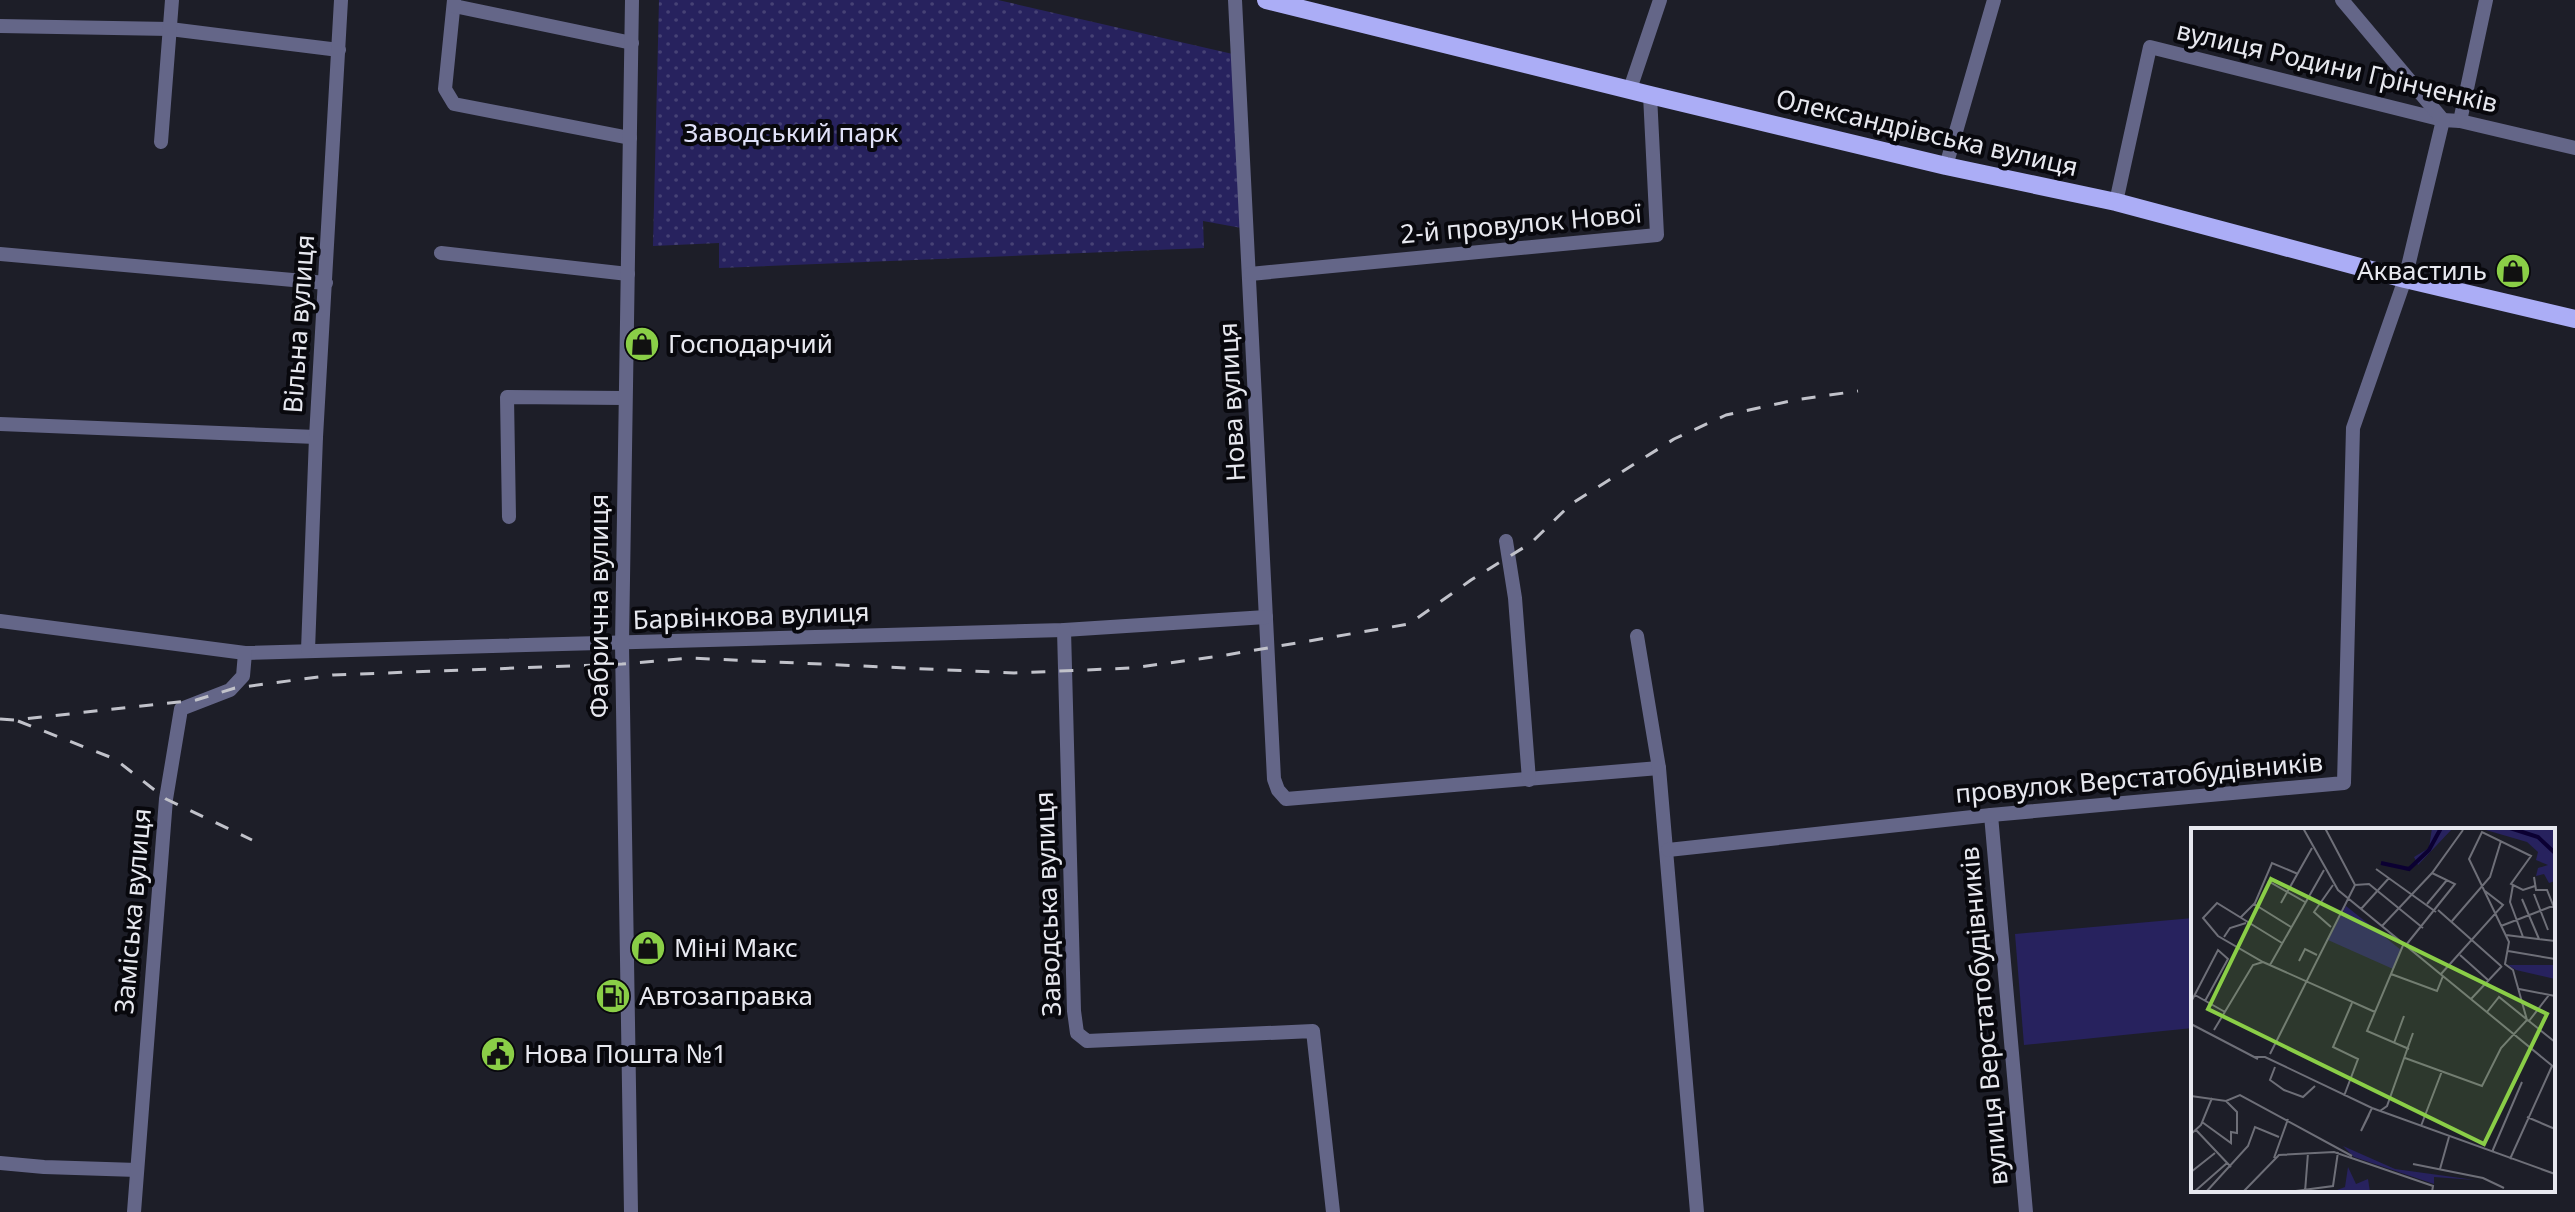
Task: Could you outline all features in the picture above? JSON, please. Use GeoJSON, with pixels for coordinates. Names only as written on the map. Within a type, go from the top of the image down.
{"type":"FeatureCollection","features":[{"type":"Feature","properties":{"kind":"main road","name":"Олександрівська вулиця"},"geometry":{"type":"LineString","coordinates":[[1266,0],[1946,166],[2116,202],[2405,279],[2575,319]]}},
{"type":"Feature","properties":{"kind":"street"},"geometry":{"type":"LineString","coordinates":[[161,142],[172,0]]}},
{"type":"Feature","properties":{"kind":"street","name":"Вільна вулиця"},"geometry":{"type":"LineString","coordinates":[[308,650],[316,437],[341,0]]}},
{"type":"Feature","properties":{"kind":"street","name":"Фабрична вулиця"},"geometry":{"type":"LineString","coordinates":[[631,1212],[622,644],[632,0]]}},
{"type":"Feature","properties":{"kind":"street","name":"Нова вулиця"},"geometry":{"type":"LineString","coordinates":[[1235,0],[1274,779],[1278,790],[1286,799],[1529,780]]}},
{"type":"Feature","properties":{"kind":"street"},"geometry":{"type":"LineString","coordinates":[[1630,89],[1660,0]]}},
{"type":"Feature","properties":{"kind":"street"},"geometry":{"type":"LineString","coordinates":[[1946,166],[1994,0]]}},
{"type":"Feature","properties":{"kind":"street"},"geometry":{"type":"LineString","coordinates":[[2342,0],[2443,120],[2405,279]]}},
{"type":"Feature","properties":{"kind":"street"},"geometry":{"type":"LineString","coordinates":[[2460,121],[2486,0]]}},
{"type":"Feature","properties":{"kind":"street"},"geometry":{"type":"LineString","coordinates":[[630,138],[454,104],[445,89],[454,3],[632,43]]}},
{"type":"Feature","properties":{"kind":"street"},"geometry":{"type":"LineString","coordinates":[[0,26],[170,29],[339,50]]}},
{"type":"Feature","properties":{"kind":"street","name":"вулиця Родини Грінченків"},"geometry":{"type":"LineString","coordinates":[[2116,202],[2150,47],[2443,120],[2460,121],[2575,148]]}},
{"type":"Feature","properties":{"kind":"street","name":"2-й провулок Нової"},"geometry":{"type":"LineString","coordinates":[[1250,274],[1657,235],[1650,95]]}},
{"type":"Feature","properties":{"kind":"street"},"geometry":{"type":"LineString","coordinates":[[441,253],[628,274]]}},
{"type":"Feature","properties":{"kind":"street"},"geometry":{"type":"LineString","coordinates":[[0,254],[326,283]]}},
{"type":"Feature","properties":{"kind":"street","name":"провулок Верстатобудівників"},"geometry":{"type":"LineString","coordinates":[[1668,850],[1991,815],[2344,783],[2353,428],[2405,279]]}},
{"type":"Feature","properties":{"kind":"street"},"geometry":{"type":"LineString","coordinates":[[509,517],[507,397],[624,398]]}},
{"type":"Feature","properties":{"kind":"street"},"geometry":{"type":"LineString","coordinates":[[0,424],[316,437]]}},
{"type":"Feature","properties":{"kind":"street"},"geometry":{"type":"LineString","coordinates":[[1506,541],[1515,598],[1529,780],[1659,768]]}},
{"type":"Feature","properties":{"kind":"street","name":"Барвінкова вулиця"},"geometry":{"type":"LineString","coordinates":[[0,621],[245,653],[1064,630],[1266,617]]}},
{"type":"Feature","properties":{"kind":"street","name":"Заводська вулиця"},"geometry":{"type":"LineString","coordinates":[[1064,630],[1077,1033],[1087,1041],[1313,1031],[1333,1212]]}},
{"type":"Feature","properties":{"kind":"street"},"geometry":{"type":"LineString","coordinates":[[1637,636],[1659,768],[1668,850],[1697,1212]]}},
{"type":"Feature","properties":{"kind":"street","name":"Заміська вулиця"},"geometry":{"type":"LineString","coordinates":[[134,1212],[166,799],[181,709],[230,690],[243,676],[245,653]]}},
{"type":"Feature","properties":{"kind":"street","name":"вулиця Верстатобудівників"},"geometry":{"type":"LineString","coordinates":[[1991,815],[2026,1212]]}},
{"type":"Feature","properties":{"kind":"street"},"geometry":{"type":"LineString","coordinates":[[0,1163],[137,1170]]}},
{"type":"Feature","properties":{"kind":"green space","name":"Заводський парк"},"geometry":{"type":"Polygon","coordinates":[[[659,0],[998,0],[1237,55],[1247,229],[1203,221],[1204,248],[719,268],[719,243],[653,246],[659,0]]]}},
{"type":"Feature","properties":{"kind":"green space"},"geometry":{"type":"Polygon","coordinates":[[[2191,918],[2191,1028],[2024,1045],[2015,934],[2191,918]]]}},
{"type":"Feature","properties":{"kind":"railway"},"geometry":{"type":"LineString","coordinates":[[0,719],[196,700],[235,688],[333,675],[622,664],[689,658],[1014,673],[1132,668],[1409,624],[1531,543],[1571,504],[1674,439],[1726,415],[1795,400],[1858,391]]}},
{"type":"Feature","properties":{"kind":"railway"},"geometry":{"type":"LineString","coordinates":[[18,721],[115,759],[166,799],[252,840]]}},
{"type":"Feature","properties":{"kind":"place","name":"Аквастиль"},"geometry":{"type":"Point","coordinates":[2513,271]}},
{"type":"Feature","properties":{"kind":"place","name":"Господарчий"},"geometry":{"type":"Point","coordinates":[642,344]}},
{"type":"Feature","properties":{"kind":"place","name":"Міні Макс"},"geometry":{"type":"Point","coordinates":[648,948]}},
{"type":"Feature","properties":{"kind":"place","name":"Автозаправка"},"geometry":{"type":"Point","coordinates":[613,996]}},
{"type":"Feature","properties":{"kind":"place","name":"Нова Пошта №1"},"geometry":{"type":"Point","coordinates":[498,1054]}}]}
